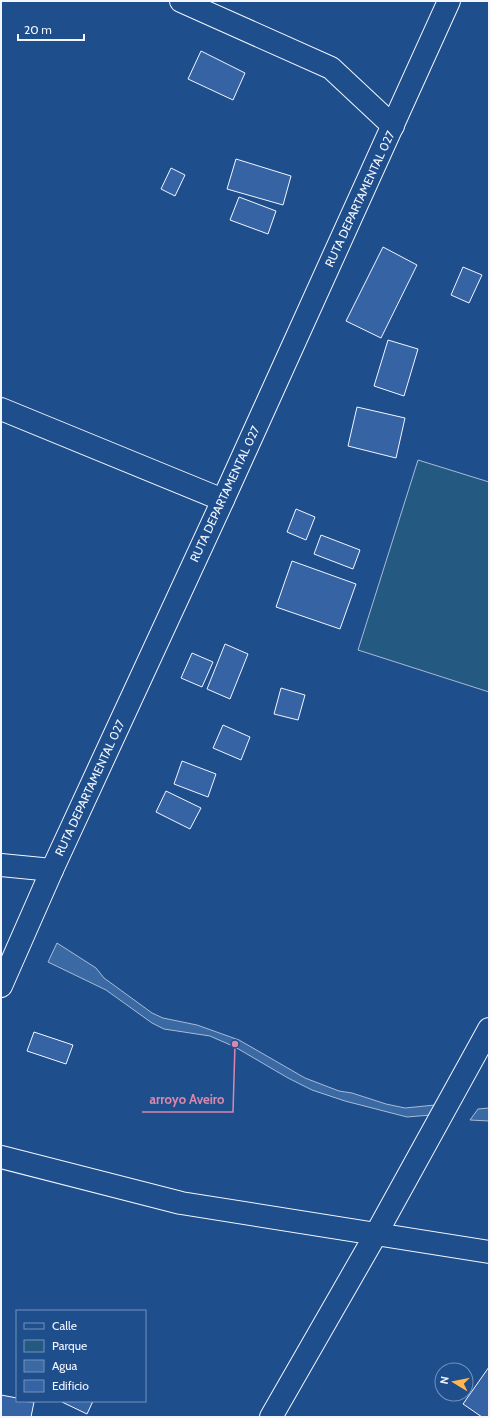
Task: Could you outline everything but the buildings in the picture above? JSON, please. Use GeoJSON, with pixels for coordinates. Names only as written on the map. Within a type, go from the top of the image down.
{"type":"FeatureCollection","features":[{"type":"Feature","properties":{"kind":"street"},"geometry":{"type":"LineString","coordinates":[[181,1],[331,68],[393,126]]}},
{"type":"Feature","properties":{"kind":"street","name":"RUTA DEPARTAMENTAL 027"},"geometry":{"type":"LineString","coordinates":[[1,986],[52,870],[223,500],[449,1]]}},
{"type":"Feature","properties":{"kind":"street"},"geometry":{"type":"LineString","coordinates":[[1,409],[223,500]]}},
{"type":"Feature","properties":{"kind":"street"},"geometry":{"type":"LineString","coordinates":[[1,865],[52,870]]}},
{"type":"Feature","properties":{"kind":"street"},"geometry":{"type":"LineString","coordinates":[[271,1417],[376,1234],[489,1029]]}},
{"type":"Feature","properties":{"kind":"street"},"geometry":{"type":"LineString","coordinates":[[1,1158],[181,1203],[489,1252]]}},
{"type":"Feature","properties":{"kind":"green space"},"geometry":{"type":"Polygon","coordinates":[[[418,460],[489,482],[489,692],[358,650],[418,460]]]}},
{"type":"Feature","properties":{"kind":"water"},"geometry":{"type":"Polygon","coordinates":[[[57,943],[96,968],[104,978],[152,1013],[163,1018],[197,1025],[239,1040],[305,1078],[339,1091],[352,1093],[386,1104],[405,1108],[435,1105],[431,1115],[407,1117],[345,1101],[312,1090],[288,1078],[235,1047],[210,1036],[164,1029],[152,1023],[106,990],[48,962],[57,943]]]}},
{"type":"Feature","properties":{"kind":"water"},"geometry":{"type":"Polygon","coordinates":[[[489,1108],[489,1121],[470,1120],[478,1109],[489,1108]]]}},
{"type":"Feature","properties":{"kind":"place","name":"arroyo Aveiro"},"geometry":{"type":"Point","coordinates":[235,1044]}}]}
